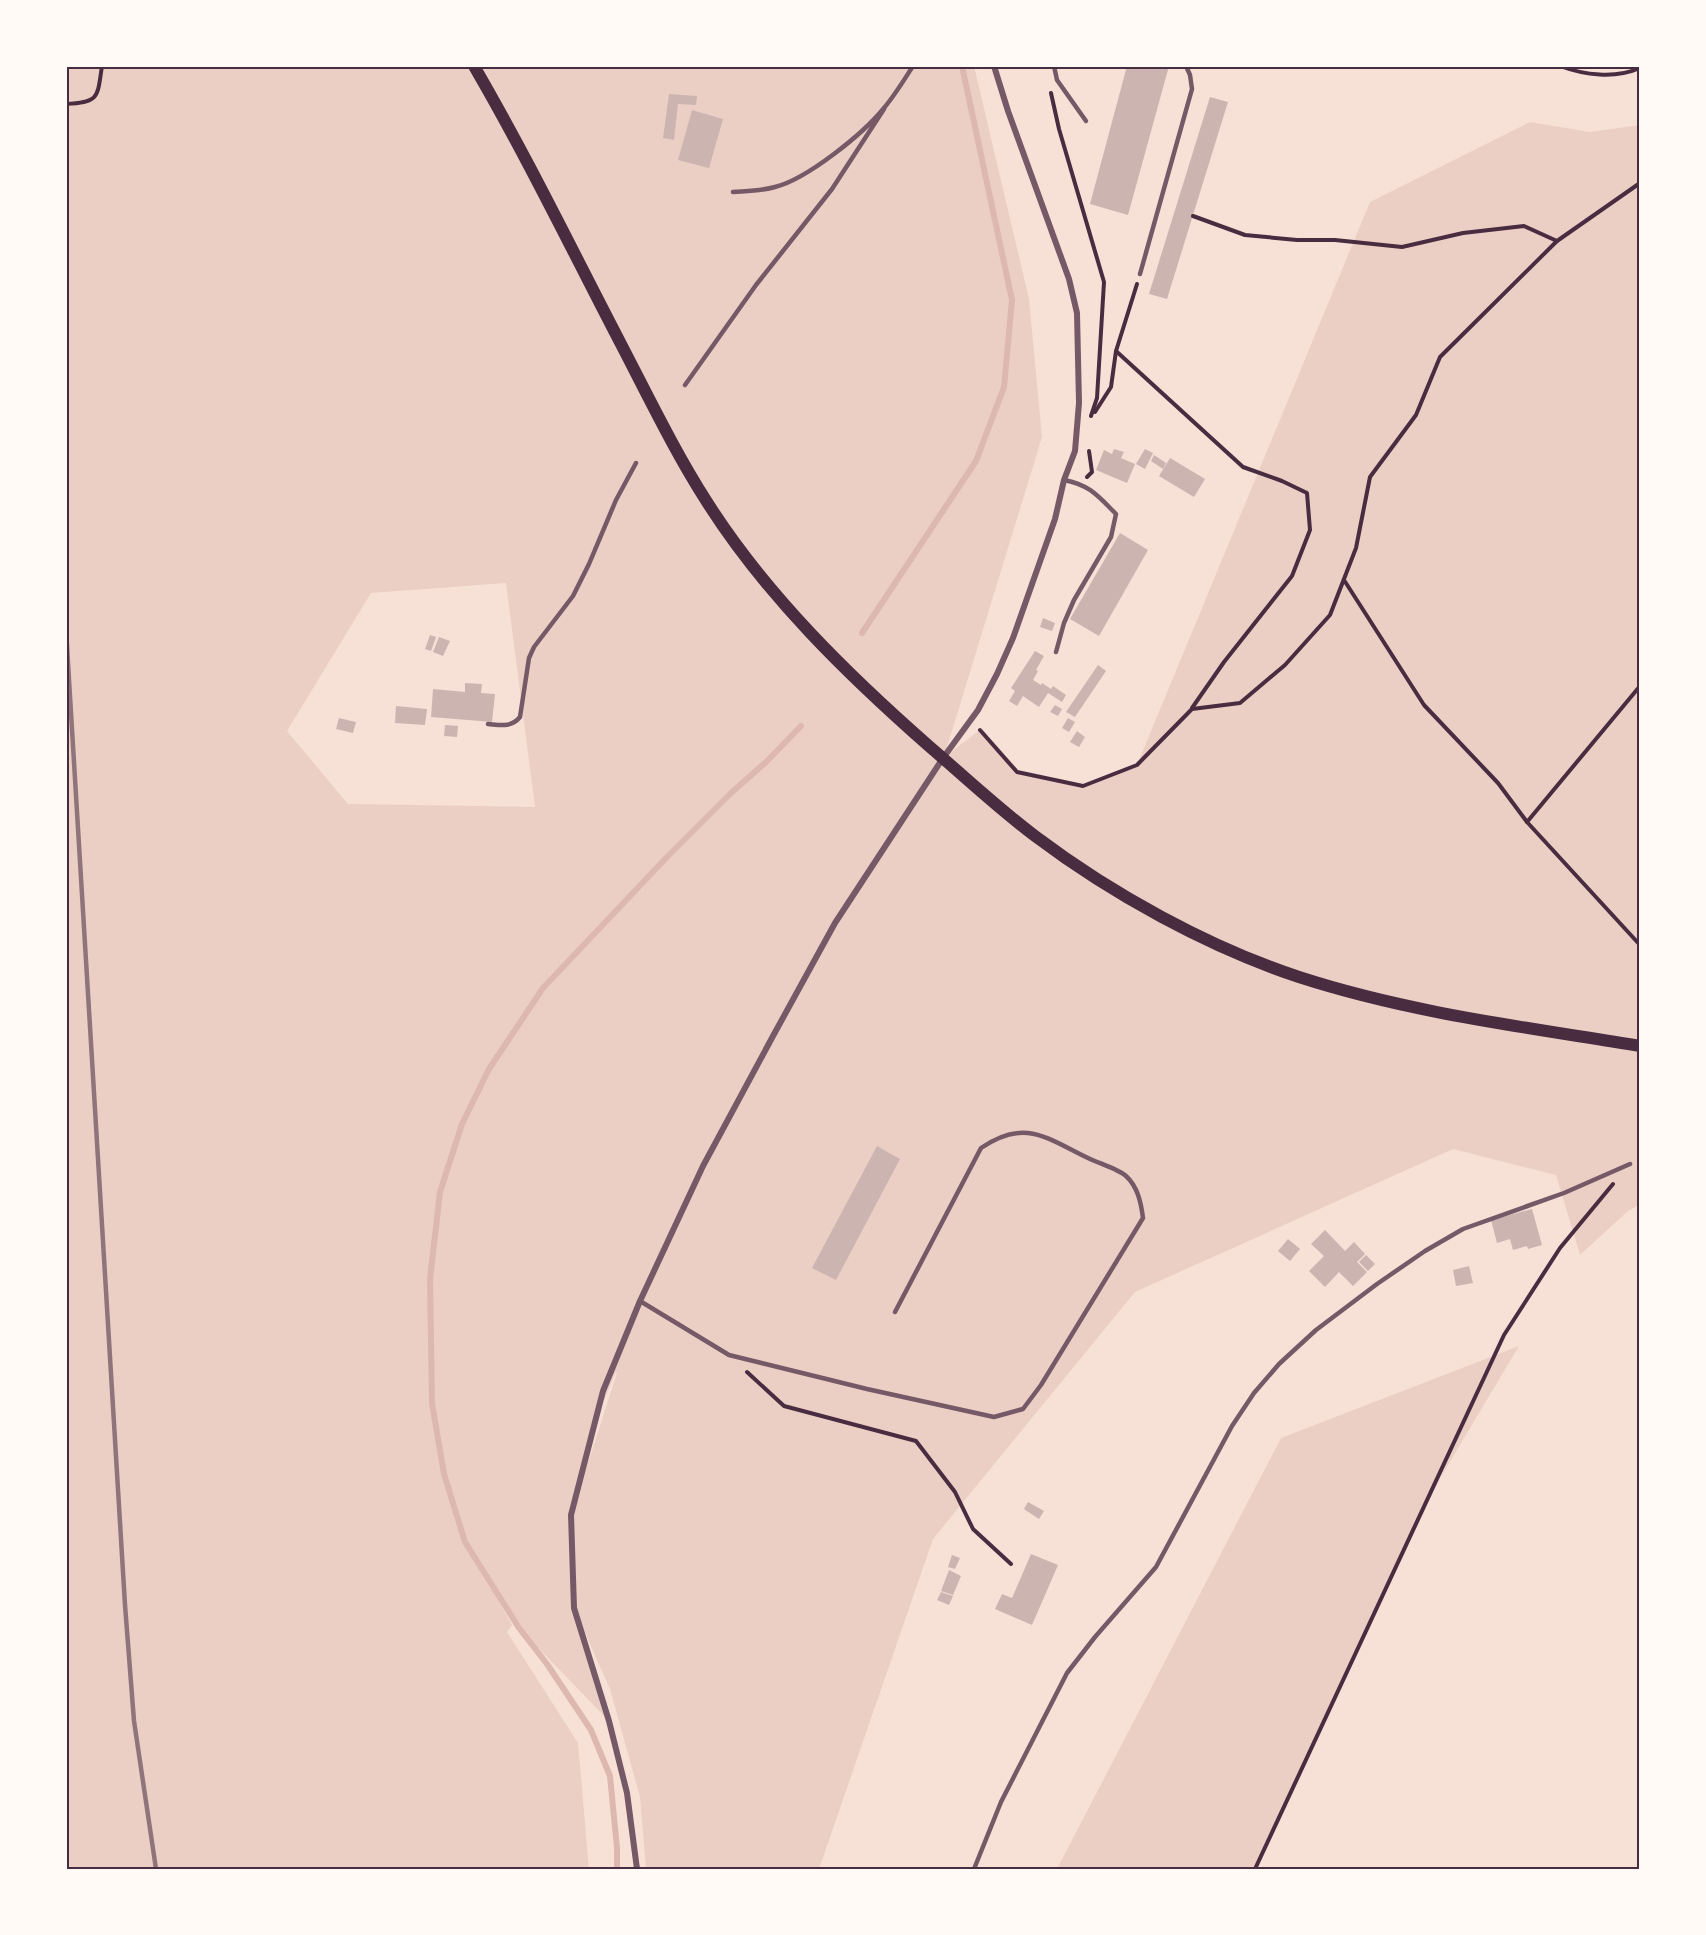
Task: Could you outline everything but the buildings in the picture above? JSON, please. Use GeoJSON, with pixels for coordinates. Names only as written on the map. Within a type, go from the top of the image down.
{"type":"FeatureCollection","features":[{"type":"Feature","properties":{"kind":"main road"},"geometry":{"type":"LineString","coordinates":[[474,66],[510,127],[662,425],[706,501],[756,571],[795,616],[886,708],[1034,835],[1103,883],[1155,914],[1242,956],[1295,976],[1373,999],[1439,1013],[1640,1046]]}},
{"type":"Feature","properties":{"kind":"street"},"geometry":{"type":"LineString","coordinates":[[637,1869],[627,1793],[609,1721],[574,1608],[571,1515],[603,1391],[640,1301],[703,1166],[835,923],[943,758],[978,710],[997,674],[1013,638],[1055,519],[1064,480],[1075,451],[1079,403],[1077,313],[1070,279],[1008,111],[994,66]]}},
{"type":"Feature","properties":{"kind":"lane"},"geometry":{"type":"LineString","coordinates":[[685,385],[756,285],[832,189],[913,66]]}},
{"type":"Feature","properties":{"kind":"lane"},"geometry":{"type":"LineString","coordinates":[[1054,66],[1057,80],[1086,121]]}},
{"type":"Feature","properties":{"kind":"lane"},"geometry":{"type":"LineString","coordinates":[[1140,274],[1192,89],[1186,66]]}},
{"type":"Feature","properties":{"kind":"lane"},"geometry":{"type":"LineString","coordinates":[[734,192],[777,187],[801,177],[837,150],[884,109]]}},
{"type":"Feature","properties":{"kind":"lane"},"geometry":{"type":"LineString","coordinates":[[488,724],[508,725],[515,723],[520,717],[529,658],[534,647],[573,596],[616,500],[636,463]]}},
{"type":"Feature","properties":{"kind":"lane"},"geometry":{"type":"LineString","coordinates":[[1056,652],[1064,623],[1074,600],[1111,537],[1116,514],[1081,483],[1064,480]]}},
{"type":"Feature","properties":{"kind":"lane"},"geometry":{"type":"LineString","coordinates":[[640,1301],[729,1355],[994,1418],[1023,1409],[1041,1385],[1143,1218],[1140,1197],[1126,1176],[1037,1134],[1013,1132],[995,1139],[981,1148],[895,1312]]}},
{"type":"Feature","properties":{"kind":"lane"},"geometry":{"type":"LineString","coordinates":[[974,1869],[1001,1802],[1067,1673],[1156,1567],[1232,1426],[1254,1393],[1279,1364],[1316,1330],[1377,1284],[1425,1251],[1463,1229],[1564,1193],[1630,1164]]}},
{"type":"Feature","properties":{"kind":"path"},"geometry":{"type":"LineString","coordinates":[[69,104],[85,103],[94,99],[98,92],[102,66]]}},
{"type":"Feature","properties":{"kind":"path"},"geometry":{"type":"LineString","coordinates":[[1560,66],[1596,75],[1632,72],[1640,68]]}},
{"type":"Feature","properties":{"kind":"path"},"geometry":{"type":"LineString","coordinates":[[1050,87],[1059,129],[1104,282],[1097,399],[1091,425]]}},
{"type":"Feature","properties":{"kind":"path"},"geometry":{"type":"LineString","coordinates":[[1192,709],[1240,703],[1285,665],[1330,615],[1356,548],[1370,477],[1416,415],[1440,357],[1557,241],[1640,183]]}},
{"type":"Feature","properties":{"kind":"path"},"geometry":{"type":"LineString","coordinates":[[1193,216],[1245,235],[1297,240],[1335,240],[1402,247],[1463,233],[1524,226],[1557,241]]}},
{"type":"Feature","properties":{"kind":"path"},"geometry":{"type":"LineString","coordinates":[[1091,417],[1111,387],[1116,351],[1140,274]]}},
{"type":"Feature","properties":{"kind":"path"},"geometry":{"type":"LineString","coordinates":[[980,730],[1017,772],[1083,786],[1137,765],[1192,709],[1224,662],[1292,576],[1310,530],[1306,493],[1282,481],[1243,467],[1116,351]]}},
{"type":"Feature","properties":{"kind":"path"},"geometry":{"type":"LineString","coordinates":[[1081,483],[1092,472],[1090,444]]}},
{"type":"Feature","properties":{"kind":"path"},"geometry":{"type":"LineString","coordinates":[[1344,580],[1424,705],[1498,783],[1527,822],[1640,945]]}},
{"type":"Feature","properties":{"kind":"path"},"geometry":{"type":"LineString","coordinates":[[1527,822],[1640,687]]}},
{"type":"Feature","properties":{"kind":"path"},"geometry":{"type":"LineString","coordinates":[[1255,1869],[1504,1335],[1560,1248],[1630,1164]]}},
{"type":"Feature","properties":{"kind":"path"},"geometry":{"type":"LineString","coordinates":[[729,1355],[784,1406],[916,1441],[955,1492],[973,1529],[1011,1564]]}},
{"type":"Feature","properties":{"kind":"shaded area"},"geometry":{"type":"Polygon","coordinates":[[[66,66],[974,66],[1029,299],[1042,437],[944,757],[980,730],[1017,772],[1083,786],[1137,765],[1370,202],[1530,122],[1590,132],[1640,125],[1640,1204],[1628,1211],[1580,1255],[1556,1175],[1453,1149],[1135,1292],[933,1539],[819,1869],[646,1869],[640,1797],[610,1689],[577,1615],[609,1721],[519,1628],[475,1558],[512,1625],[507,1632],[578,1743],[589,1869],[66,1869],[66,66]],[[506,583],[371,593],[287,731],[348,804],[535,807],[506,583]],[[755,1069],[687,1205],[756,1069],[755,1069]],[[616,1372],[595,1421],[576,1500],[616,1372]]]}},
{"type":"Feature","properties":{"kind":"shaded area"},"geometry":{"type":"Polygon","coordinates":[[[1519,1346],[1439,1480],[1255,1869],[1057,1869],[1281,1438],[1519,1346]]]}},
{"type":"Feature","properties":{"kind":"waterway"},"geometry":{"type":"LineString","coordinates":[[862,633],[976,461],[1004,387],[1012,300],[962,66]]}},
{"type":"Feature","properties":{"kind":"waterway"},"geometry":{"type":"LineString","coordinates":[[617,1869],[610,1776],[591,1730],[547,1664],[519,1628],[465,1542],[444,1474],[432,1403],[430,1279],[440,1192],[462,1124],[489,1069],[543,988],[667,857],[801,726]]}},
{"type":"Feature","properties":{"kind":"railway"},"geometry":{"type":"LineString","coordinates":[[66,630],[125,1605],[134,1721],[156,1869]]}}]}
